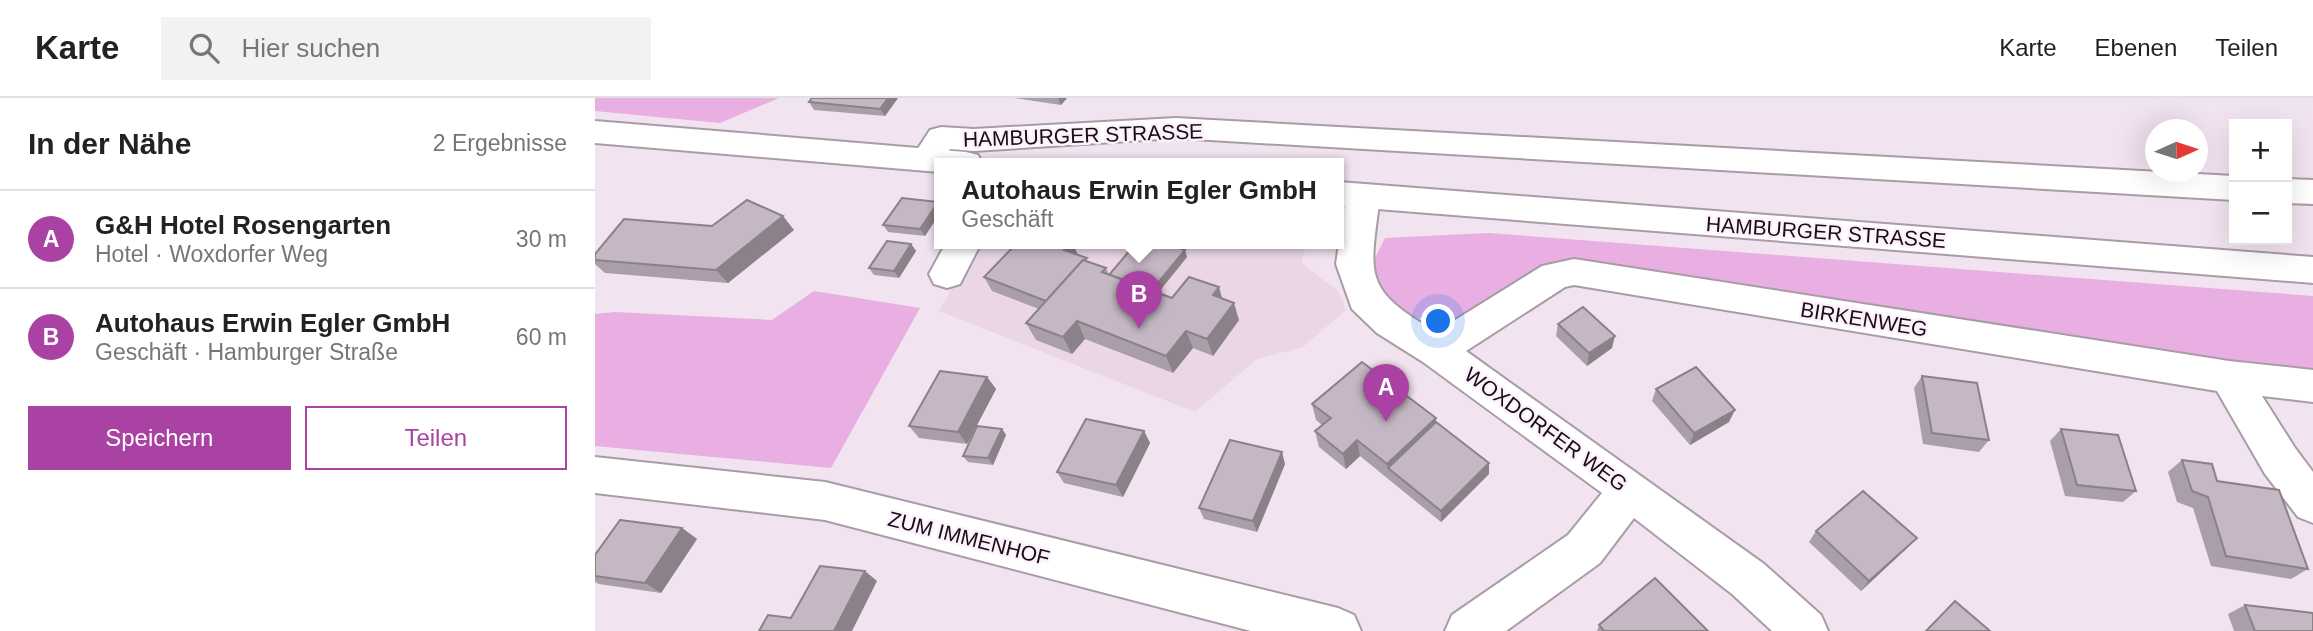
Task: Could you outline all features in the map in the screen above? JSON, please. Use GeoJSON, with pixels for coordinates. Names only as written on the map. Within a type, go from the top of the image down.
{"type":"FeatureCollection","features":[{"type":"Feature","properties":{"kind":"street","name":"HAMBURGER STRASSE"},"geometry":{"type":"LineString","coordinates":[[927,159],[941,138],[974,140],[1176,128],[2229,188]]}},
{"type":"Feature","properties":{"kind":"street","name":"HAMBURGER STRASSE"},"geometry":{"type":"LineString","coordinates":[[595,132],[934,160]]}},
{"type":"Feature","properties":{"kind":"street"},"geometry":{"type":"LineString","coordinates":[[2292,191],[2313,192]]}},
{"type":"Feature","properties":{"kind":"street","name":"HAMBURGER STRASSE"},"geometry":{"type":"LineString","coordinates":[[1351,195],[2313,270]]}},
{"type":"Feature","properties":{"kind":"street","name":"WOXDORFER WEG"},"geometry":{"type":"LineString","coordinates":[[1351,195],[1354,264],[1365,299],[1390,323],[1436,351],[1630,490],[1748,579],[1805,631]]}},
{"type":"Feature","properties":{"kind":"street"},"geometry":{"type":"LineString","coordinates":[[947,274],[961,249]]}},
{"type":"Feature","properties":{"kind":"street","name":"BIRKENWEG"},"geometry":{"type":"LineString","coordinates":[[1436,351],[1555,276],[1574,272],[2229,377],[2313,386]]}},
{"type":"Feature","properties":{"kind":"street"},"geometry":{"type":"LineString","coordinates":[[2229,377],[2280,461],[2313,504]]}},
{"type":"Feature","properties":{"kind":"street","name":"ZUM IMMENHOF"},"geometry":{"type":"LineString","coordinates":[[595,475],[825,502],[1338,631]]}},
{"type":"Feature","properties":{"kind":"street"},"geometry":{"type":"LineString","coordinates":[[1468,631],[1584,549],[1630,490]]}},
{"type":"Feature","properties":{"kind":"shaded area"},"geometry":{"type":"Polygon","coordinates":[[[595,98],[779,98],[720,123],[595,111],[595,98]]]}},
{"type":"Feature","properties":{"kind":"shaded area"},"geometry":{"type":"Polygon","coordinates":[[[1489,233],[2313,296],[2313,373],[1583,261],[1453,322],[1412,317],[1381,297],[1372,264],[1385,238],[1489,233]]]}},
{"type":"Feature","properties":{"kind":"shaded area"},"geometry":{"type":"Polygon","coordinates":[[[975,249],[1305,249],[1302,263],[1338,291],[1346,310],[1303,347],[1257,359],[1195,412],[939,311],[975,249]]]}},
{"type":"Feature","properties":{"kind":"shaded area"},"geometry":{"type":"Polygon","coordinates":[[[814,291],[920,308],[831,468],[595,446],[595,314],[615,312],[772,320],[814,291]]]}},
{"type":"Feature","properties":{"kind":"building"},"geometry":{"type":"Polygon","coordinates":[[[812,98],[888,98],[880,109],[809,102],[812,98]]]}},
{"type":"Feature","properties":{"kind":"building"},"geometry":{"type":"Polygon","coordinates":[[[902,198],[934,202],[934,208],[920,229],[883,225],[902,198]]]}},
{"type":"Feature","properties":{"kind":"building"},"geometry":{"type":"Polygon","coordinates":[[[747,200],[783,216],[716,270],[595,260],[595,254],[624,219],[712,226],[747,200]]]}},
{"type":"Feature","properties":{"kind":"building"},"geometry":{"type":"Polygon","coordinates":[[[887,241],[911,244],[894,271],[869,268],[887,241]]]}},
{"type":"Feature","properties":{"kind":"building"},"geometry":{"type":"Polygon","coordinates":[[[1011,249],[1065,249],[1087,258],[1046,301],[984,277],[1011,249]]]}},
{"type":"Feature","properties":{"kind":"building"},"geometry":{"type":"Polygon","coordinates":[[[1131,249],[1185,250],[1152,290],[1109,275],[1131,249]]]}},
{"type":"Feature","properties":{"kind":"building"},"geometry":{"type":"Polygon","coordinates":[[[1083,260],[1106,268],[1102,272],[1172,298],[1189,277],[1219,287],[1213,295],[1234,303],[1207,339],[1186,331],[1166,356],[1077,321],[1063,337],[1026,323],[1083,260]]]}},
{"type":"Feature","properties":{"kind":"building"},"geometry":{"type":"Polygon","coordinates":[[[1583,307],[1615,336],[1589,353],[1558,324],[1583,307]]]}},
{"type":"Feature","properties":{"kind":"building"},"geometry":{"type":"Polygon","coordinates":[[[1362,362],[1436,418],[1387,464],[1357,440],[1343,454],[1315,431],[1331,418],[1312,404],[1362,362]]]}},
{"type":"Feature","properties":{"kind":"building"},"geometry":{"type":"Polygon","coordinates":[[[1696,367],[1735,410],[1694,433],[1656,389],[1696,367]]]}},
{"type":"Feature","properties":{"kind":"building"},"geometry":{"type":"Polygon","coordinates":[[[940,371],[987,377],[958,432],[909,426],[940,371]]]}},
{"type":"Feature","properties":{"kind":"building"},"geometry":{"type":"Polygon","coordinates":[[[1922,376],[1977,383],[1989,440],[1932,433],[1922,376]]]}},
{"type":"Feature","properties":{"kind":"building"},"geometry":{"type":"Polygon","coordinates":[[[1086,419],[1144,431],[1116,485],[1057,472],[1086,419]]]}},
{"type":"Feature","properties":{"kind":"building"},"geometry":{"type":"Polygon","coordinates":[[[1436,422],[1489,463],[1441,511],[1388,468],[1436,422]]]}},
{"type":"Feature","properties":{"kind":"building"},"geometry":{"type":"Polygon","coordinates":[[[977,426],[1002,429],[988,458],[963,456],[977,426]]]}},
{"type":"Feature","properties":{"kind":"building"},"geometry":{"type":"Polygon","coordinates":[[[2061,429],[2118,435],[2136,491],[2077,485],[2061,429]]]}},
{"type":"Feature","properties":{"kind":"building"},"geometry":{"type":"Polygon","coordinates":[[[1230,440],[1282,452],[1253,521],[1199,508],[1230,440]]]}},
{"type":"Feature","properties":{"kind":"building"},"geometry":{"type":"Polygon","coordinates":[[[2182,460],[2212,464],[2217,481],[2279,490],[2308,569],[2226,556],[2208,497],[2192,491],[2182,460]]]}},
{"type":"Feature","properties":{"kind":"building"},"geometry":{"type":"Polygon","coordinates":[[[1863,491],[1917,538],[1869,581],[1816,531],[1863,491]]]}},
{"type":"Feature","properties":{"kind":"building"},"geometry":{"type":"Polygon","coordinates":[[[620,520],[682,528],[645,583],[595,576],[595,555],[620,520]]]}},
{"type":"Feature","properties":{"kind":"building"},"geometry":{"type":"Polygon","coordinates":[[[820,566],[865,571],[834,631],[759,631],[768,615],[791,618],[820,566]]]}},
{"type":"Feature","properties":{"kind":"building"},"geometry":{"type":"Polygon","coordinates":[[[1655,578],[1708,631],[1604,631],[1599,625],[1655,578]]]}},
{"type":"Feature","properties":{"kind":"building"},"geometry":{"type":"Polygon","coordinates":[[[1955,601],[1990,631],[1926,631],[1955,601]]]}},
{"type":"Feature","properties":{"kind":"building"},"geometry":{"type":"Polygon","coordinates":[[[2245,605],[2313,613],[2313,631],[2255,631],[2245,605]]]}},
{"type":"Feature","properties":{"kind":"place","name":"Autohaus Erwin Egler GmbH"},"geometry":{"type":"Point","coordinates":[1139,329]}},
{"type":"Feature","properties":{"kind":"place","name":"G&H Hotel Rosengarten"},"geometry":{"type":"Point","coordinates":[1386,422]}}]}
